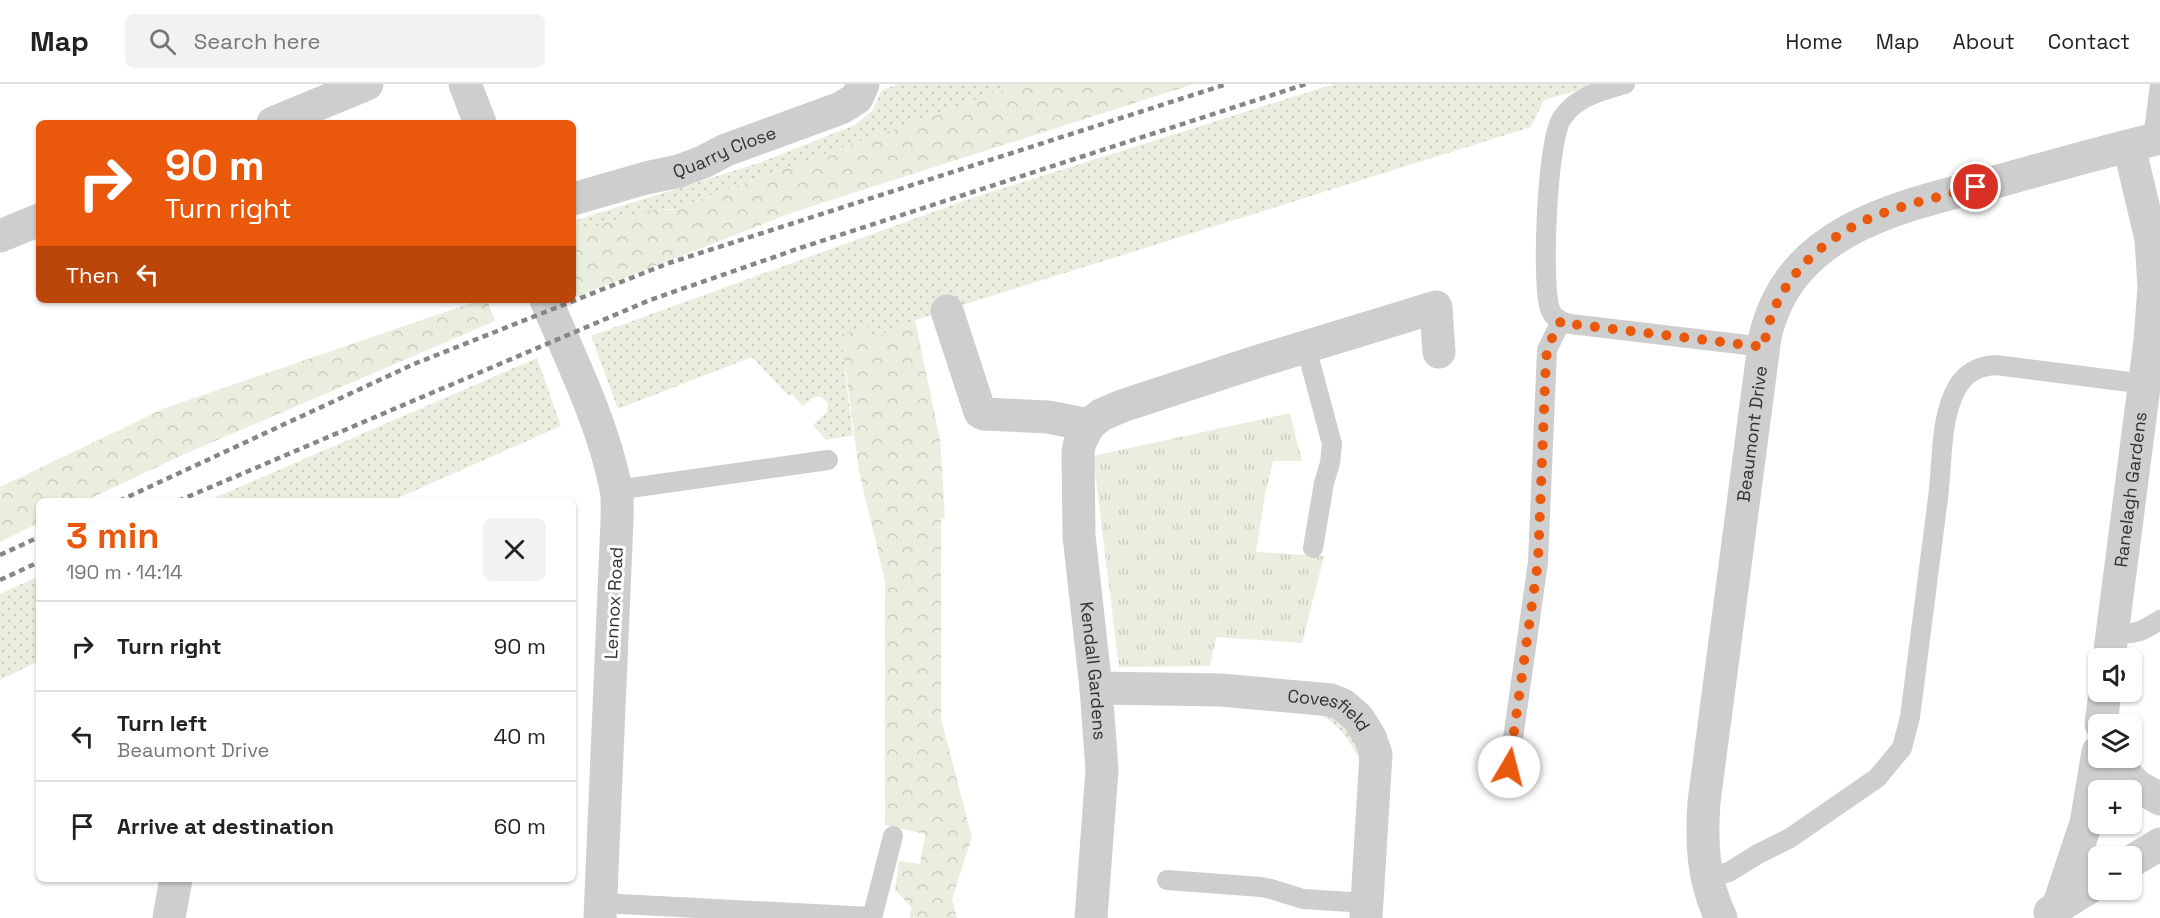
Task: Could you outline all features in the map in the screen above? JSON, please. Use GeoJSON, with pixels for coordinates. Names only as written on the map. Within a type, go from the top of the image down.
{"type":"FeatureCollection","features":[{"type":"Feature","properties":{"kind":"street"},"geometry":{"type":"LineString","coordinates":[[280,120],[367,84]]}},
{"type":"Feature","properties":{"kind":"street"},"geometry":{"type":"LineString","coordinates":[[465,84],[479,120]]}},
{"type":"Feature","properties":{"kind":"street","name":"Quarry Close"},"geometry":{"type":"LineString","coordinates":[[576,198],[679,171],[726,150],[841,108],[857,98],[863,84]]}},
{"type":"Feature","properties":{"kind":"street","name":"Ranelagh Gardens"},"geometry":{"type":"LineString","coordinates":[[2111,646],[2157,287],[2151,239],[2147,141]]}},
{"type":"Feature","properties":{"kind":"street","name":"Beaumont Drive"},"geometry":{"type":"LineString","coordinates":[[1721,918],[1707,878],[1702,841],[1704,802],[1764,347],[1770,321],[1789,281],[1807,261],[1849,229],[1867,220],[1932,199],[2147,141]]}},
{"type":"Feature","properties":{"kind":"street"},"geometry":{"type":"LineString","coordinates":[[0,236],[36,221]]}},
{"type":"Feature","properties":{"kind":"street","name":"Lennox Road"},"geometry":{"type":"LineString","coordinates":[[547,303],[583,387],[608,456],[616,490],[617,531],[600,910]]}},
{"type":"Feature","properties":{"kind":"street"},"geometry":{"type":"LineString","coordinates":[[947,311],[980,412],[1048,417],[1089,425],[1101,415],[1122,406],[1436,307],[1439,352]]}},
{"type":"Feature","properties":{"kind":"street","name":"Kendall Gardens"},"geometry":{"type":"LineString","coordinates":[[1089,425],[1078,449],[1079,531],[1096,688],[1102,770],[1091,918]]}},
{"type":"Feature","properties":{"kind":"street","name":"Covesfield"},"geometry":{"type":"LineString","coordinates":[[1096,688],[1221,690],[1331,700],[1348,709],[1367,731],[1376,754],[1366,911]]}},
{"type":"Feature","properties":{"kind":"street"},"geometry":{"type":"LineString","coordinates":[[2049,913],[2086,823],[2097,768]]}},
{"type":"Feature","properties":{"kind":"street"},"geometry":{"type":"LineString","coordinates":[[2121,768],[2137,786],[2160,799]]}},
{"type":"Feature","properties":{"kind":"street"},"geometry":{"type":"LineString","coordinates":[[2142,855],[2160,844]]}},
{"type":"Feature","properties":{"kind":"street"},"geometry":{"type":"LineString","coordinates":[[169,918],[175,882]]}},
{"type":"Feature","properties":{"kind":"street"},"geometry":{"type":"LineString","coordinates":[[2049,913],[2088,888]]}},
{"type":"Feature","properties":{"kind":"lane"},"geometry":{"type":"LineString","coordinates":[[1625,84],[1580,100],[1562,119],[1553,142],[1547,211],[1548,294],[1551,312],[1561,321],[1571,324],[1764,347]]}},
{"type":"Feature","properties":{"kind":"lane"},"geometry":{"type":"LineString","coordinates":[[2147,141],[2160,84]]}},
{"type":"Feature","properties":{"kind":"lane"},"geometry":{"type":"LineString","coordinates":[[1509,767],[1538,562],[1546,359],[1548,346],[1561,321]]}},
{"type":"Feature","properties":{"kind":"lane"},"geometry":{"type":"LineString","coordinates":[[1306,347],[1332,444],[1313,548]]}},
{"type":"Feature","properties":{"kind":"lane"},"geometry":{"type":"LineString","coordinates":[[1707,878],[1729,872],[1790,838],[1877,778],[1902,748],[1910,717],[1945,426],[1952,399],[1965,377],[1981,366],[1996,365],[2145,384]]}},
{"type":"Feature","properties":{"kind":"lane"},"geometry":{"type":"LineString","coordinates":[[616,490],[828,460]]}},
{"type":"Feature","properties":{"kind":"lane"},"geometry":{"type":"LineString","coordinates":[[2111,646],[2160,620]]}},
{"type":"Feature","properties":{"kind":"lane"},"geometry":{"type":"LineString","coordinates":[[600,910],[872,917],[893,836]]}},
{"type":"Feature","properties":{"kind":"lane"},"geometry":{"type":"LineString","coordinates":[[1167,880],[1271,888],[1303,899],[1366,911]]}},
{"type":"Feature","properties":{"kind":"green space"},"geometry":{"type":"Polygon","coordinates":[[[899,84],[1019,84],[687,204],[682,210],[666,209],[576,232],[576,220],[759,163],[855,125],[872,111],[882,90],[899,84]]]}},
{"type":"Feature","properties":{"kind":"green space"},"geometry":{"type":"Polygon","coordinates":[[[1019,84],[1194,84],[794,212],[576,297],[576,232],[654,210],[681,210],[687,204],[1019,84]]]}},
{"type":"Feature","properties":{"kind":"green space"},"geometry":{"type":"Polygon","coordinates":[[[1334,84],[1599,84],[1544,100],[1531,127],[915,320],[870,340],[845,372],[853,435],[826,440],[813,425],[827,412],[828,403],[821,397],[814,397],[803,406],[792,394],[789,396],[752,357],[618,409],[591,336],[969,199],[1334,84]]]}},
{"type":"Feature","properties":{"kind":"green space"},"geometry":{"type":"Polygon","coordinates":[[[471,303],[488,303],[495,321],[178,457],[91,498],[36,498],[36,524],[0,542],[0,487],[165,408],[471,303]]]}},
{"type":"Feature","properties":{"kind":"green space"},"geometry":{"type":"Polygon","coordinates":[[[915,320],[940,439],[945,518],[941,519],[941,719],[972,837],[952,899],[957,918],[910,918],[911,907],[895,890],[899,861],[920,864],[925,834],[885,825],[885,581],[859,471],[841,335],[867,325],[870,340],[915,320]]]}},
{"type":"Feature","properties":{"kind":"green space"},"geometry":{"type":"Polygon","coordinates":[[[537,358],[561,426],[398,498],[214,498],[537,358]]]}},
{"type":"Feature","properties":{"kind":"green space"},"geometry":{"type":"Polygon","coordinates":[[[1290,413],[1302,461],[1273,461],[1256,552],[1324,556],[1302,643],[1216,637],[1210,666],[1119,667],[1093,456],[1290,413]]]}},
{"type":"Feature","properties":{"kind":"green space"},"geometry":{"type":"Polygon","coordinates":[[[36,577],[36,662],[0,680],[0,594],[36,577]]]}},
{"type":"Feature","properties":{"kind":"green space"},"geometry":{"type":"Polygon","coordinates":[[[1320,711],[1339,719],[1357,741],[1360,761],[1344,735],[1322,716],[1320,711]]]}},
{"type":"Feature","properties":{"kind":"railway"},"geometry":{"type":"LineString","coordinates":[[576,300],[669,263],[1227,84]]}},
{"type":"Feature","properties":{"kind":"railway"},"geometry":{"type":"LineString","coordinates":[[185,498],[650,300],[806,246],[1306,84]]}},
{"type":"Feature","properties":{"kind":"railway"},"geometry":{"type":"LineString","coordinates":[[125,498],[414,364],[568,303]]}},
{"type":"Feature","properties":{"kind":"railway"},"geometry":{"type":"LineString","coordinates":[[0,555],[36,538]]}},
{"type":"Feature","properties":{"kind":"railway"},"geometry":{"type":"LineString","coordinates":[[0,580],[36,563]]}},
{"type":"Feature","properties":{"kind":"route"},"geometry":{"type":"LineString","coordinates":[[1509,767],[1538,562],[1546,359],[1548,346],[1561,321],[1764,347],[1770,321],[1787,284],[1798,269],[1827,244],[1867,220],[1976,187]]}}]}
